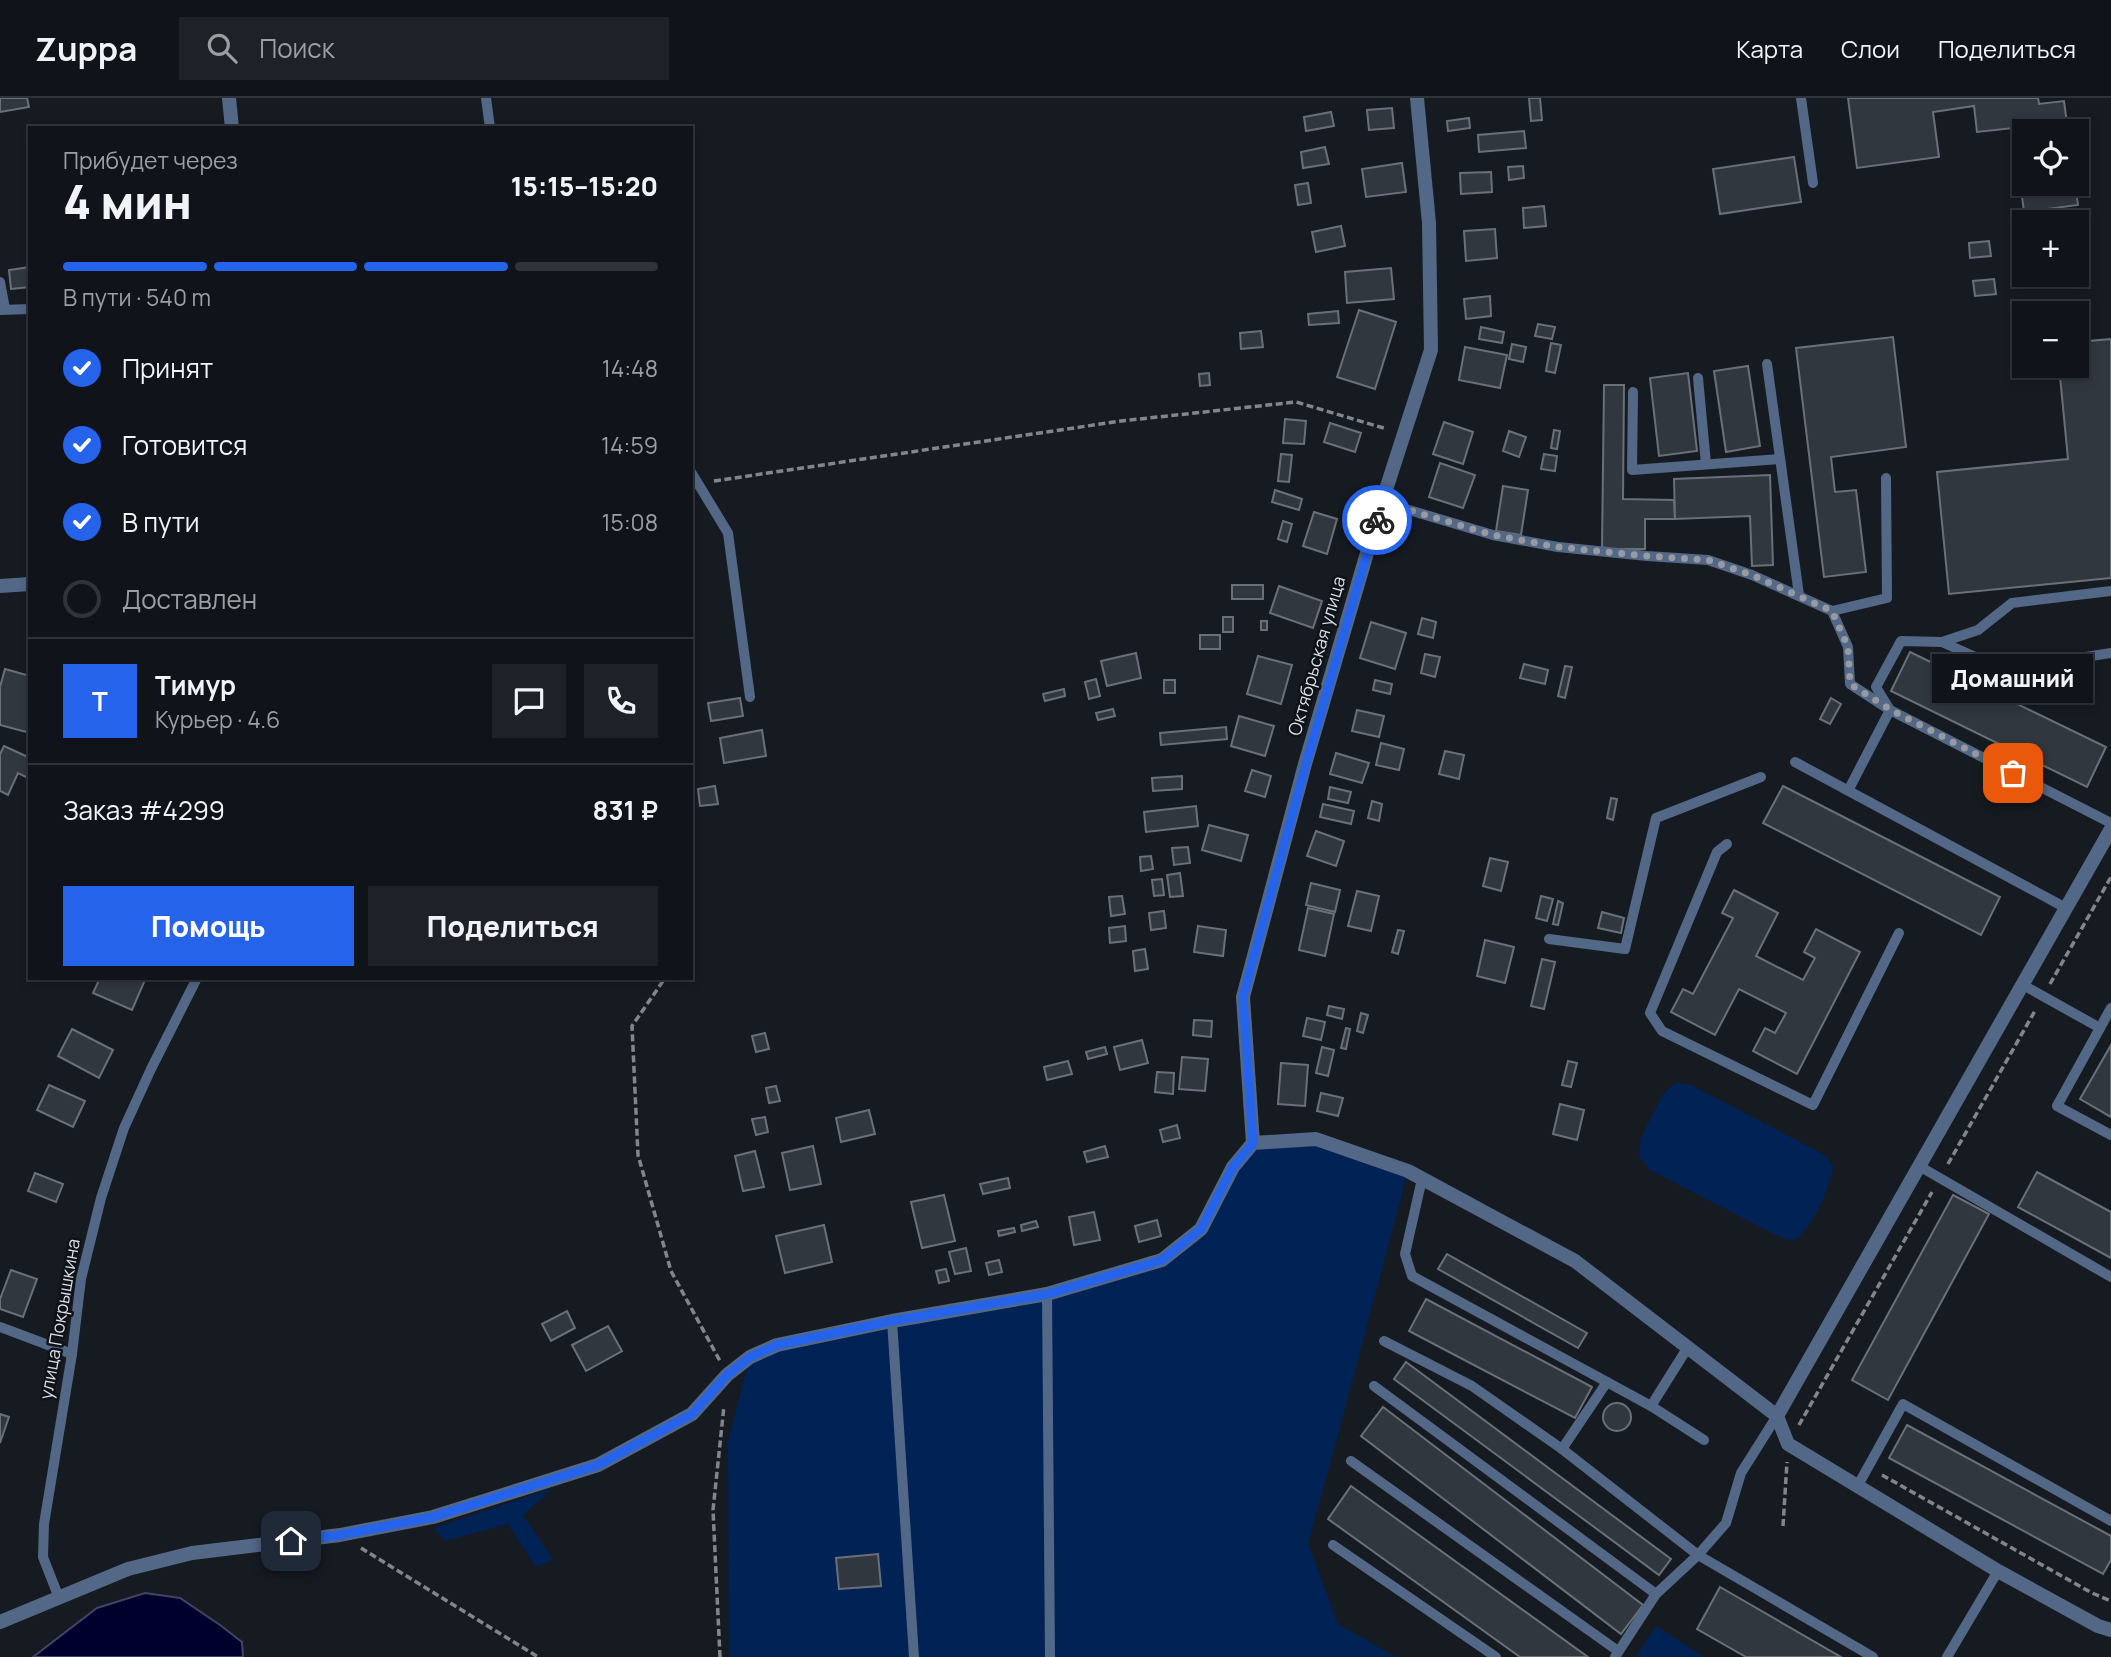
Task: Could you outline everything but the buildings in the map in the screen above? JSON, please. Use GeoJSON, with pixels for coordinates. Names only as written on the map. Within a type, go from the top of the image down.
{"type":"FeatureCollection","features":[{"type":"Feature","properties":{"kind":"street"},"geometry":{"type":"LineString","coordinates":[[229,98],[232,126]]}},
{"type":"Feature","properties":{"kind":"street","name":"Октябрьская улица"},"geometry":{"type":"LineString","coordinates":[[1253,1143],[1243,997],[1306,764],[1382,502],[1431,350],[1429,223],[1417,98]]}},
{"type":"Feature","properties":{"kind":"street"},"geometry":{"type":"LineString","coordinates":[[0,586],[28,584]]}},
{"type":"Feature","properties":{"kind":"street"},"geometry":{"type":"LineString","coordinates":[[1777,1416],[2111,829]]}},
{"type":"Feature","properties":{"kind":"street"},"geometry":{"type":"LineString","coordinates":[[0,1622],[128,1569],[192,1553],[340,1535],[433,1517],[598,1465],[692,1414],[727,1375],[750,1357],[777,1345],[892,1321],[1048,1294],[1162,1260],[1201,1229],[1233,1167],[1253,1143],[1316,1139],[1408,1171],[1575,1261],[1777,1416],[1788,1444],[1998,1571],[2098,1626],[2111,1630]]}},
{"type":"Feature","properties":{"kind":"lane"},"geometry":{"type":"LineString","coordinates":[[486,98],[490,126]]}},
{"type":"Feature","properties":{"kind":"lane"},"geometry":{"type":"LineString","coordinates":[[1801,98],[1814,183]]}},
{"type":"Feature","properties":{"kind":"lane"},"geometry":{"type":"LineString","coordinates":[[0,282],[2,310],[28,309]]}},
{"type":"Feature","properties":{"kind":"lane"},"geometry":{"type":"LineString","coordinates":[[1767,364],[1798,595]]}},
{"type":"Feature","properties":{"kind":"lane"},"geometry":{"type":"LineString","coordinates":[[1698,378],[1706,464]]}},
{"type":"Feature","properties":{"kind":"lane"},"geometry":{"type":"LineString","coordinates":[[1633,392],[1632,470],[1780,458]]}},
{"type":"Feature","properties":{"kind":"lane"},"geometry":{"type":"LineString","coordinates":[[693,474],[728,533],[750,697]]}},
{"type":"Feature","properties":{"kind":"lane"},"geometry":{"type":"LineString","coordinates":[[1382,502],[1493,535],[1558,547],[1708,560],[1752,575],[1832,611],[1887,598],[1886,478]]}},
{"type":"Feature","properties":{"kind":"lane"},"geometry":{"type":"LineString","coordinates":[[1891,710],[1875,687],[1901,641],[1942,642],[1978,631],[2012,603],[2111,591]]}},
{"type":"Feature","properties":{"kind":"lane"},"geometry":{"type":"LineString","coordinates":[[1832,611],[1848,647],[1850,684],[1891,710],[2111,823]]}},
{"type":"Feature","properties":{"kind":"lane"},"geometry":{"type":"LineString","coordinates":[[1942,642],[2004,670],[2111,653]]}},
{"type":"Feature","properties":{"kind":"lane"},"geometry":{"type":"LineString","coordinates":[[1849,789],[1891,710]]}},
{"type":"Feature","properties":{"kind":"lane"},"geometry":{"type":"LineString","coordinates":[[1796,762],[2066,908]]}},
{"type":"Feature","properties":{"kind":"lane"},"geometry":{"type":"LineString","coordinates":[[1549,939],[1625,950],[1656,818],[1761,777]]}},
{"type":"Feature","properties":{"kind":"lane"},"geometry":{"type":"LineString","coordinates":[[1727,844],[1717,852],[1650,1013],[1662,1031],[1813,1105],[1899,933]]}},
{"type":"Feature","properties":{"kind":"lane","name":"улица Покрышкина"},"geometry":{"type":"LineString","coordinates":[[59,1598],[43,1557],[44,1524],[72,1354],[81,1279],[101,1198],[124,1128],[196,980]]}},
{"type":"Feature","properties":{"kind":"lane"},"geometry":{"type":"LineString","coordinates":[[2022,985],[2100,1028]]}},
{"type":"Feature","properties":{"kind":"lane"},"geometry":{"type":"LineString","coordinates":[[2111,1008],[2057,1106],[2111,1135]]}},
{"type":"Feature","properties":{"kind":"lane"},"geometry":{"type":"LineString","coordinates":[[1919,1166],[2111,1277]]}},
{"type":"Feature","properties":{"kind":"lane"},"geometry":{"type":"LineString","coordinates":[[1422,1178],[1405,1254],[1412,1276],[1651,1406],[1704,1440]]}},
{"type":"Feature","properties":{"kind":"lane"},"geometry":{"type":"LineString","coordinates":[[1048,1294],[1051,1657]]}},
{"type":"Feature","properties":{"kind":"lane"},"geometry":{"type":"LineString","coordinates":[[892,1321],[914,1657]]}},
{"type":"Feature","properties":{"kind":"lane"},"geometry":{"type":"LineString","coordinates":[[0,1327],[72,1354]]}},
{"type":"Feature","properties":{"kind":"lane"},"geometry":{"type":"LineString","coordinates":[[1384,1341],[1472,1386],[1562,1449],[1698,1555],[1873,1657]]}},
{"type":"Feature","properties":{"kind":"lane"},"geometry":{"type":"LineString","coordinates":[[1651,1406],[1688,1347]]}},
{"type":"Feature","properties":{"kind":"lane"},"geometry":{"type":"LineString","coordinates":[[1562,1449],[1607,1382]]}},
{"type":"Feature","properties":{"kind":"lane"},"geometry":{"type":"LineString","coordinates":[[1374,1386],[1657,1594]]}},
{"type":"Feature","properties":{"kind":"lane"},"geometry":{"type":"LineString","coordinates":[[1857,1487],[1903,1404],[2111,1521]]}},
{"type":"Feature","properties":{"kind":"lane"},"geometry":{"type":"LineString","coordinates":[[1351,1461],[1616,1654],[1657,1594],[1698,1555],[1726,1523],[1741,1473],[1777,1416]]}},
{"type":"Feature","properties":{"kind":"lane"},"geometry":{"type":"LineString","coordinates":[[1333,1545],[1496,1657]]}},
{"type":"Feature","properties":{"kind":"lane"},"geometry":{"type":"LineString","coordinates":[[1947,1657],[1998,1571]]}},
{"type":"Feature","properties":{"kind":"path"},"geometry":{"type":"LineString","coordinates":[[699,482],[722,481],[1122,421],[1296,402],[1404,434]]}},
{"type":"Feature","properties":{"kind":"path"},"geometry":{"type":"LineString","coordinates":[[1783,1526],[1788,1444],[2111,877]]}},
{"type":"Feature","properties":{"kind":"path"},"geometry":{"type":"LineString","coordinates":[[2105,887],[2111,891]]}},
{"type":"Feature","properties":{"kind":"path"},"geometry":{"type":"LineString","coordinates":[[663,981],[632,1026],[638,1154],[671,1271],[727,1375],[713,1510],[720,1657]]}},
{"type":"Feature","properties":{"kind":"path"},"geometry":{"type":"LineString","coordinates":[[1868,1467],[2092,1593],[2111,1601]]}},
{"type":"Feature","properties":{"kind":"path"},"geometry":{"type":"LineString","coordinates":[[340,1535],[538,1657]]}},
{"type":"Feature","properties":{"kind":"shaded area"},"geometry":{"type":"Polygon","coordinates":[[[1676,1083],[1691,1085],[1823,1154],[1833,1165],[1820,1206],[1795,1240],[1784,1239],[1650,1170],[1639,1157],[1641,1137],[1663,1094],[1676,1083]]]}},
{"type":"Feature","properties":{"kind":"shaded area"},"geometry":{"type":"Polygon","coordinates":[[[1316,1139],[1408,1171],[1308,1543],[1338,1624],[1396,1657],[729,1657],[728,1441],[750,1357],[1048,1294],[1162,1260],[1201,1229],[1253,1143],[1316,1139]]]}},
{"type":"Feature","properties":{"kind":"shaded area"},"geometry":{"type":"Polygon","coordinates":[[[553,1488],[523,1515],[553,1559],[536,1567],[508,1524],[445,1541],[434,1528],[553,1488]]]}},
{"type":"Feature","properties":{"kind":"shaded area"},"geometry":{"type":"Polygon","coordinates":[[[145,1593],[180,1598],[242,1642],[243,1657],[33,1657],[97,1608],[145,1593]]]}},
{"type":"Feature","properties":{"kind":"shaded area"},"geometry":{"type":"Polygon","coordinates":[[[1656,1626],[1704,1657],[1636,1657],[1656,1626]]]}},
{"type":"Feature","properties":{"kind":"way so far"},"geometry":{"type":"LineString","coordinates":[[1377,520],[1382,502],[1493,535],[1558,547],[1708,560],[1752,575],[1832,611],[1848,647],[1850,684],[1891,710],[2013,773]]}},
{"type":"Feature","properties":{"kind":"place","name":"Домашний"},"geometry":{"type":"Point","coordinates":[2013,773]}},
{"type":"Feature","properties":{"kind":"route"},"geometry":{"type":"LineString","coordinates":[[291,1541],[340,1535],[433,1517],[598,1465],[692,1414],[727,1375],[750,1357],[777,1345],[892,1321],[1048,1294],[1162,1260],[1201,1229],[1233,1167],[1253,1143],[1243,997],[1306,764],[1377,520]]}}]}
